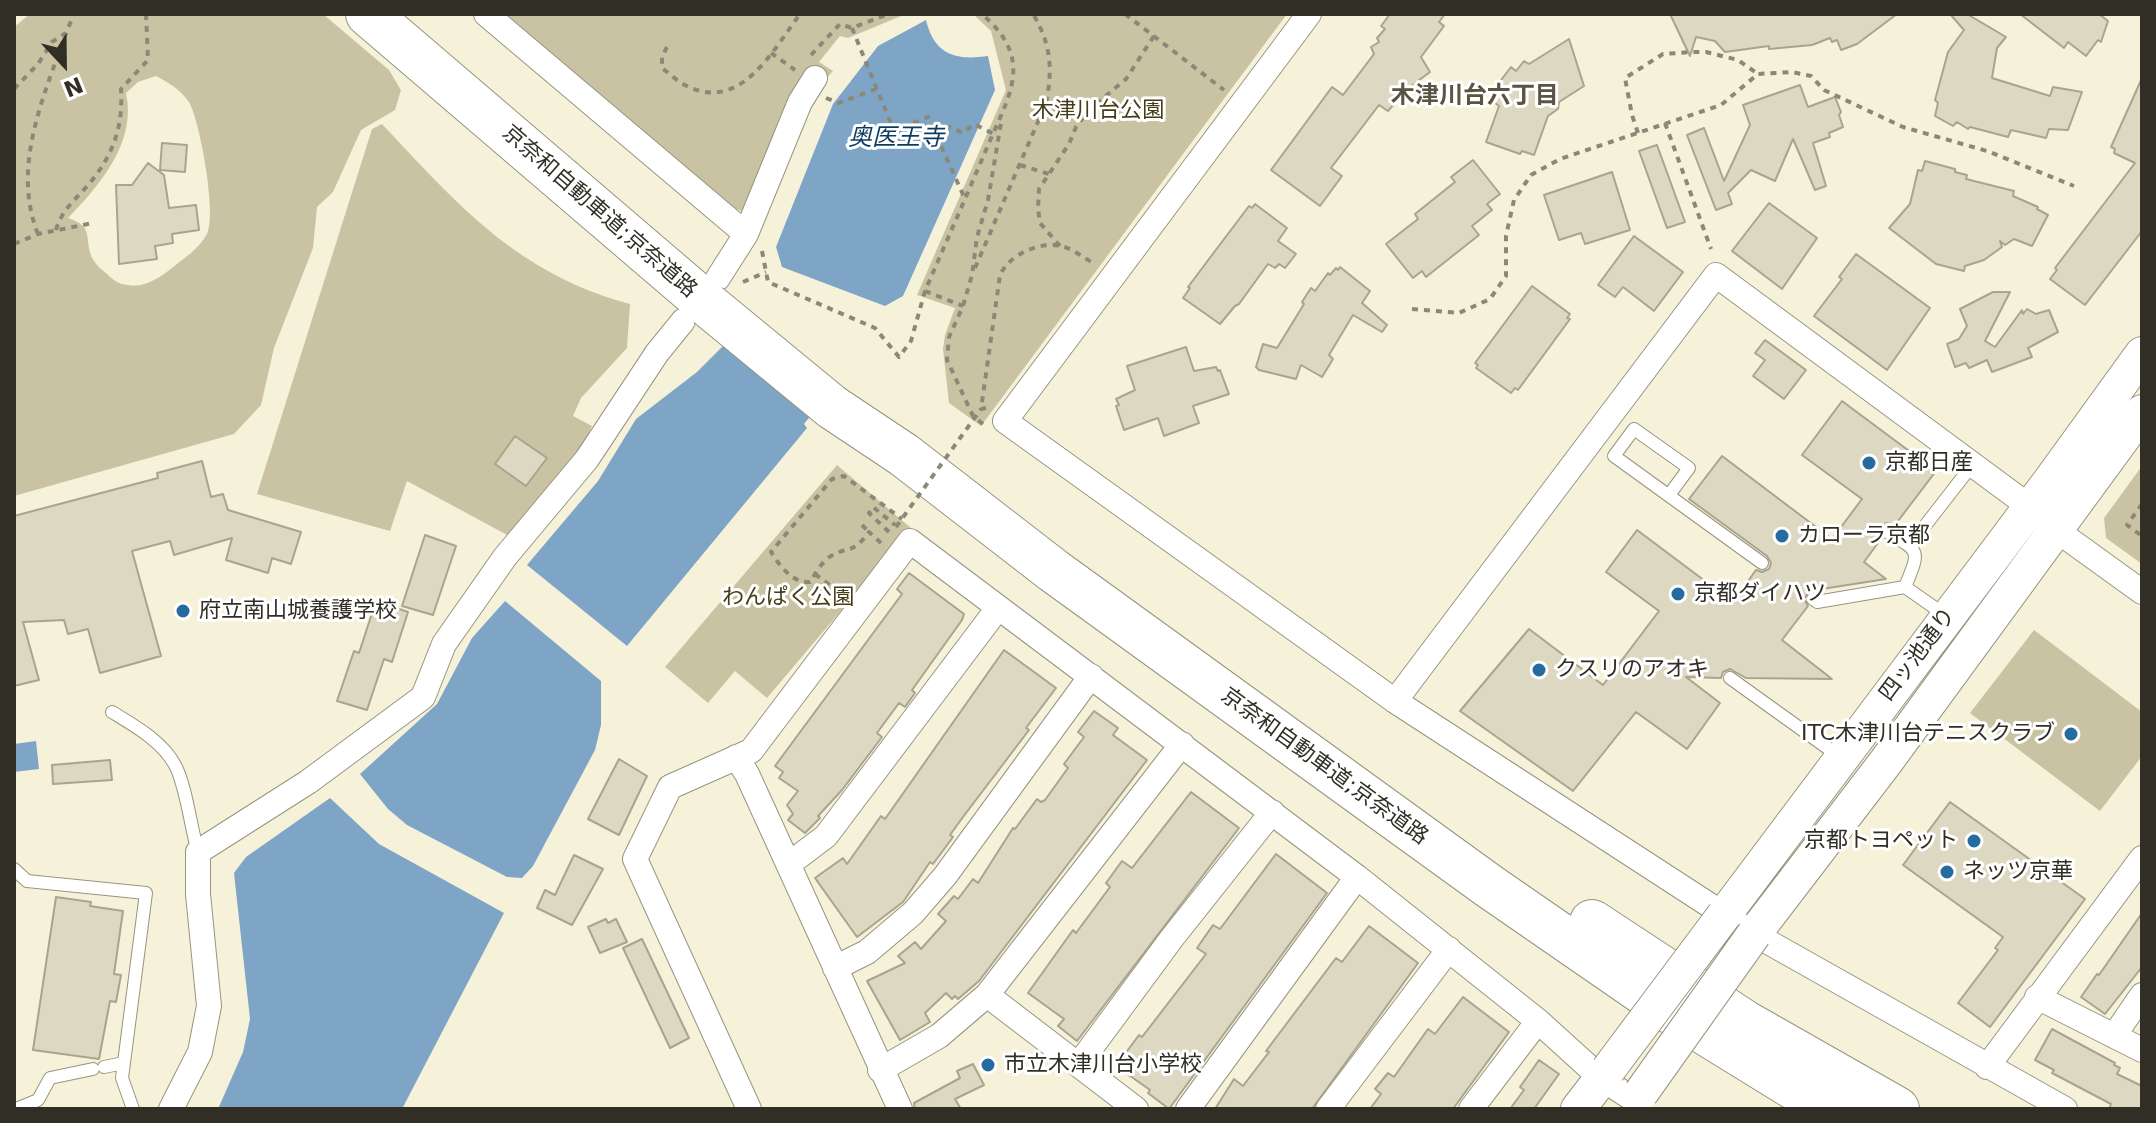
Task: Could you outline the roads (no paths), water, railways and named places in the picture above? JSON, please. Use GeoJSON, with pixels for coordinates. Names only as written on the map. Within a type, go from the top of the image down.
{"type":"FeatureCollection","features":[{"type":"Feature","properties":{"kind":"highway","name":"京奈和自動車道;京奈道路"},"geometry":{"type":"LineString","coordinates":[[368,14],[703,302],[832,407],[893,464],[1135,647],[1469,888],[1663,1021],[1803,1109]]}},
{"type":"Feature","properties":{"kind":"highway"},"geometry":{"type":"LineString","coordinates":[[389,14],[469,98]]}},
{"type":"Feature","properties":{"kind":"highway","name":"京奈和自動車道;京奈道路"},"geometry":{"type":"LineString","coordinates":[[832,407],[904,455],[1054,571],[1489,886],[1670,1011],[1829,1109]]}},
{"type":"Feature","properties":{"kind":"highway"},"geometry":{"type":"LineString","coordinates":[[1262,723],[1344,769],[1593,922],[1744,1022],[1897,1109]]}},
{"type":"Feature","properties":{"kind":"highway"},"geometry":{"type":"LineString","coordinates":[[1663,1021],[1794,1109]]}},
{"type":"Feature","properties":{"kind":"main road","name":"四ッ池通り"},"geometry":{"type":"LineString","coordinates":[[1578,1109],[2142,354]]}},
{"type":"Feature","properties":{"kind":"main road","name":"四ッ池通り"},"geometry":{"type":"LineString","coordinates":[[1636,1101],[1754,934],[1885,763],[2142,412]]}},
{"type":"Feature","properties":{"kind":"street"},"geometry":{"type":"LineString","coordinates":[[486,14],[756,236]]}},
{"type":"Feature","properties":{"kind":"street"},"geometry":{"type":"LineString","coordinates":[[1309,14],[1005,421],[1395,701],[1724,915],[2065,1109]]}},
{"type":"Feature","properties":{"kind":"street"},"geometry":{"type":"LineString","coordinates":[[171,1109],[200,1052],[209,1006],[198,894],[198,852],[308,782],[423,697],[444,644],[505,557],[587,459],[650,363],[756,236],[800,102],[813,77]]}},
{"type":"Feature","properties":{"kind":"street"},"geometry":{"type":"LineString","coordinates":[[1395,701],[1716,275],[2030,507]]}},
{"type":"Feature","properties":{"kind":"street"},"geometry":{"type":"LineString","coordinates":[[2056,530],[2142,592]]}},
{"type":"Feature","properties":{"kind":"street"},"geometry":{"type":"LineString","coordinates":[[749,1109],[635,859],[670,787],[751,751],[910,541],[1357,877],[1636,1101]]}},
{"type":"Feature","properties":{"kind":"street"},"geometry":{"type":"LineString","coordinates":[[789,864],[826,836],[998,608]]}},
{"type":"Feature","properties":{"kind":"street"},"geometry":{"type":"LineString","coordinates":[[835,968],[867,952],[913,913],[954,863],[1091,676]]}},
{"type":"Feature","properties":{"kind":"street"},"geometry":{"type":"LineString","coordinates":[[880,1070],[939,1036],[987,995],[1182,744]]}},
{"type":"Feature","properties":{"kind":"street"},"geometry":{"type":"LineString","coordinates":[[736,757],[789,864],[900,1109]]}},
{"type":"Feature","properties":{"kind":"street"},"geometry":{"type":"LineString","coordinates":[[1079,1064],[1172,938],[1272,812]]}},
{"type":"Feature","properties":{"kind":"street"},"geometry":{"type":"LineString","coordinates":[[1987,1067],[2142,858]]}},
{"type":"Feature","properties":{"kind":"street"},"geometry":{"type":"LineString","coordinates":[[1188,1109],[1357,877]]}},
{"type":"Feature","properties":{"kind":"street"},"geometry":{"type":"LineString","coordinates":[[1328,1109],[1449,949]]}},
{"type":"Feature","properties":{"kind":"street"},"geometry":{"type":"LineString","coordinates":[[987,995],[1136,1109]]}},
{"type":"Feature","properties":{"kind":"street"},"geometry":{"type":"LineString","coordinates":[[2114,1036],[2142,995]]}},
{"type":"Feature","properties":{"kind":"street"},"geometry":{"type":"LineString","coordinates":[[2037,997],[2142,1050]]}},
{"type":"Feature","properties":{"kind":"street"},"geometry":{"type":"LineString","coordinates":[[1471,1109],[1538,1021]]}},
{"type":"Feature","properties":{"kind":"lane"},"geometry":{"type":"LineString","coordinates":[[1669,495],[1689,468],[1634,429],[1614,456],[1762,563]]}},
{"type":"Feature","properties":{"kind":"lane"},"geometry":{"type":"LineString","coordinates":[[1910,545],[1973,464]]}},
{"type":"Feature","properties":{"kind":"lane"},"geometry":{"type":"LineString","coordinates":[[1887,532],[1910,545],[1917,558],[1905,587]]}},
{"type":"Feature","properties":{"kind":"lane"},"geometry":{"type":"LineString","coordinates":[[1813,599],[1817,602],[1905,587],[1947,617]]}},
{"type":"Feature","properties":{"kind":"lane"},"geometry":{"type":"LineString","coordinates":[[1730,678],[1840,757]]}},
{"type":"Feature","properties":{"kind":"lane"},"geometry":{"type":"LineString","coordinates":[[112,712],[165,750],[177,768],[198,852]]}},
{"type":"Feature","properties":{"kind":"lane"},"geometry":{"type":"LineString","coordinates":[[14,869],[27,881],[146,893],[122,1078],[133,1109]]}},
{"type":"Feature","properties":{"kind":"lane"},"geometry":{"type":"LineString","coordinates":[[16,1109],[38,1100],[50,1078],[124,1063]]}},
{"type":"Feature","properties":{"kind":"water","name":"奥医王寺"},"geometry":{"type":"Polygon","coordinates":[[[926,20],[934,41],[948,53],[966,57],[988,56],[995,90],[903,296],[885,306],[782,267],[776,247],[833,104],[878,46],[926,20]]]}},
{"type":"Feature","properties":{"kind":"water"},"geometry":{"type":"Polygon","coordinates":[[[726,343],[812,414],[804,424],[807,428],[627,646],[527,565],[598,481],[636,419],[697,372],[726,343]]]}},
{"type":"Feature","properties":{"kind":"water"},"geometry":{"type":"Polygon","coordinates":[[[505,601],[601,681],[601,725],[595,750],[533,866],[522,878],[507,877],[407,825],[388,809],[360,774],[437,704],[472,638],[505,601]]]}},
{"type":"Feature","properties":{"kind":"water"},"geometry":{"type":"Polygon","coordinates":[[[36,741],[39,769],[14,772],[14,744],[36,741]]]}},
{"type":"Feature","properties":{"kind":"water"},"geometry":{"type":"Polygon","coordinates":[[[330,798],[379,844],[504,913],[402,1109],[218,1109],[243,1052],[250,1019],[234,873],[246,857],[330,798]]]}},
{"type":"Feature","properties":{"kind":"place","name":"京都日産"},"geometry":{"type":"Point","coordinates":[1869,463]}},
{"type":"Feature","properties":{"kind":"place","name":"カローラ京都"},"geometry":{"type":"Point","coordinates":[1782,536]}},
{"type":"Feature","properties":{"kind":"place","name":"京都ダイハツ"},"geometry":{"type":"Point","coordinates":[1678,594]}},
{"type":"Feature","properties":{"kind":"place","name":"府立南山城養護学校"},"geometry":{"type":"Point","coordinates":[183,611]}},
{"type":"Feature","properties":{"kind":"place","name":"クスリのアオキ"},"geometry":{"type":"Point","coordinates":[1539,670]}},
{"type":"Feature","properties":{"kind":"place","name":"ITC木津川台テニスクラブ"},"geometry":{"type":"Point","coordinates":[2071,734]}},
{"type":"Feature","properties":{"kind":"place","name":"京都トヨペット"},"geometry":{"type":"Point","coordinates":[1974,841]}},
{"type":"Feature","properties":{"kind":"place","name":"ネッツ京華"},"geometry":{"type":"Point","coordinates":[1947,872]}},
{"type":"Feature","properties":{"kind":"place","name":"市立木津川台小学校"},"geometry":{"type":"Point","coordinates":[988,1065]}},
{"type":"Feature","properties":{"kind":"district","name":"木津川台六丁目"},"geometry":{"type":"Point","coordinates":[1475,97]}},
{"type":"Feature","properties":{"kind":"park label","name":"木津川台公園"},"geometry":{"type":"Point","coordinates":[1098,111]}},
{"type":"Feature","properties":{"kind":"park label","name":"わんぱく公園"},"geometry":{"type":"Point","coordinates":[788,598]}}]}
